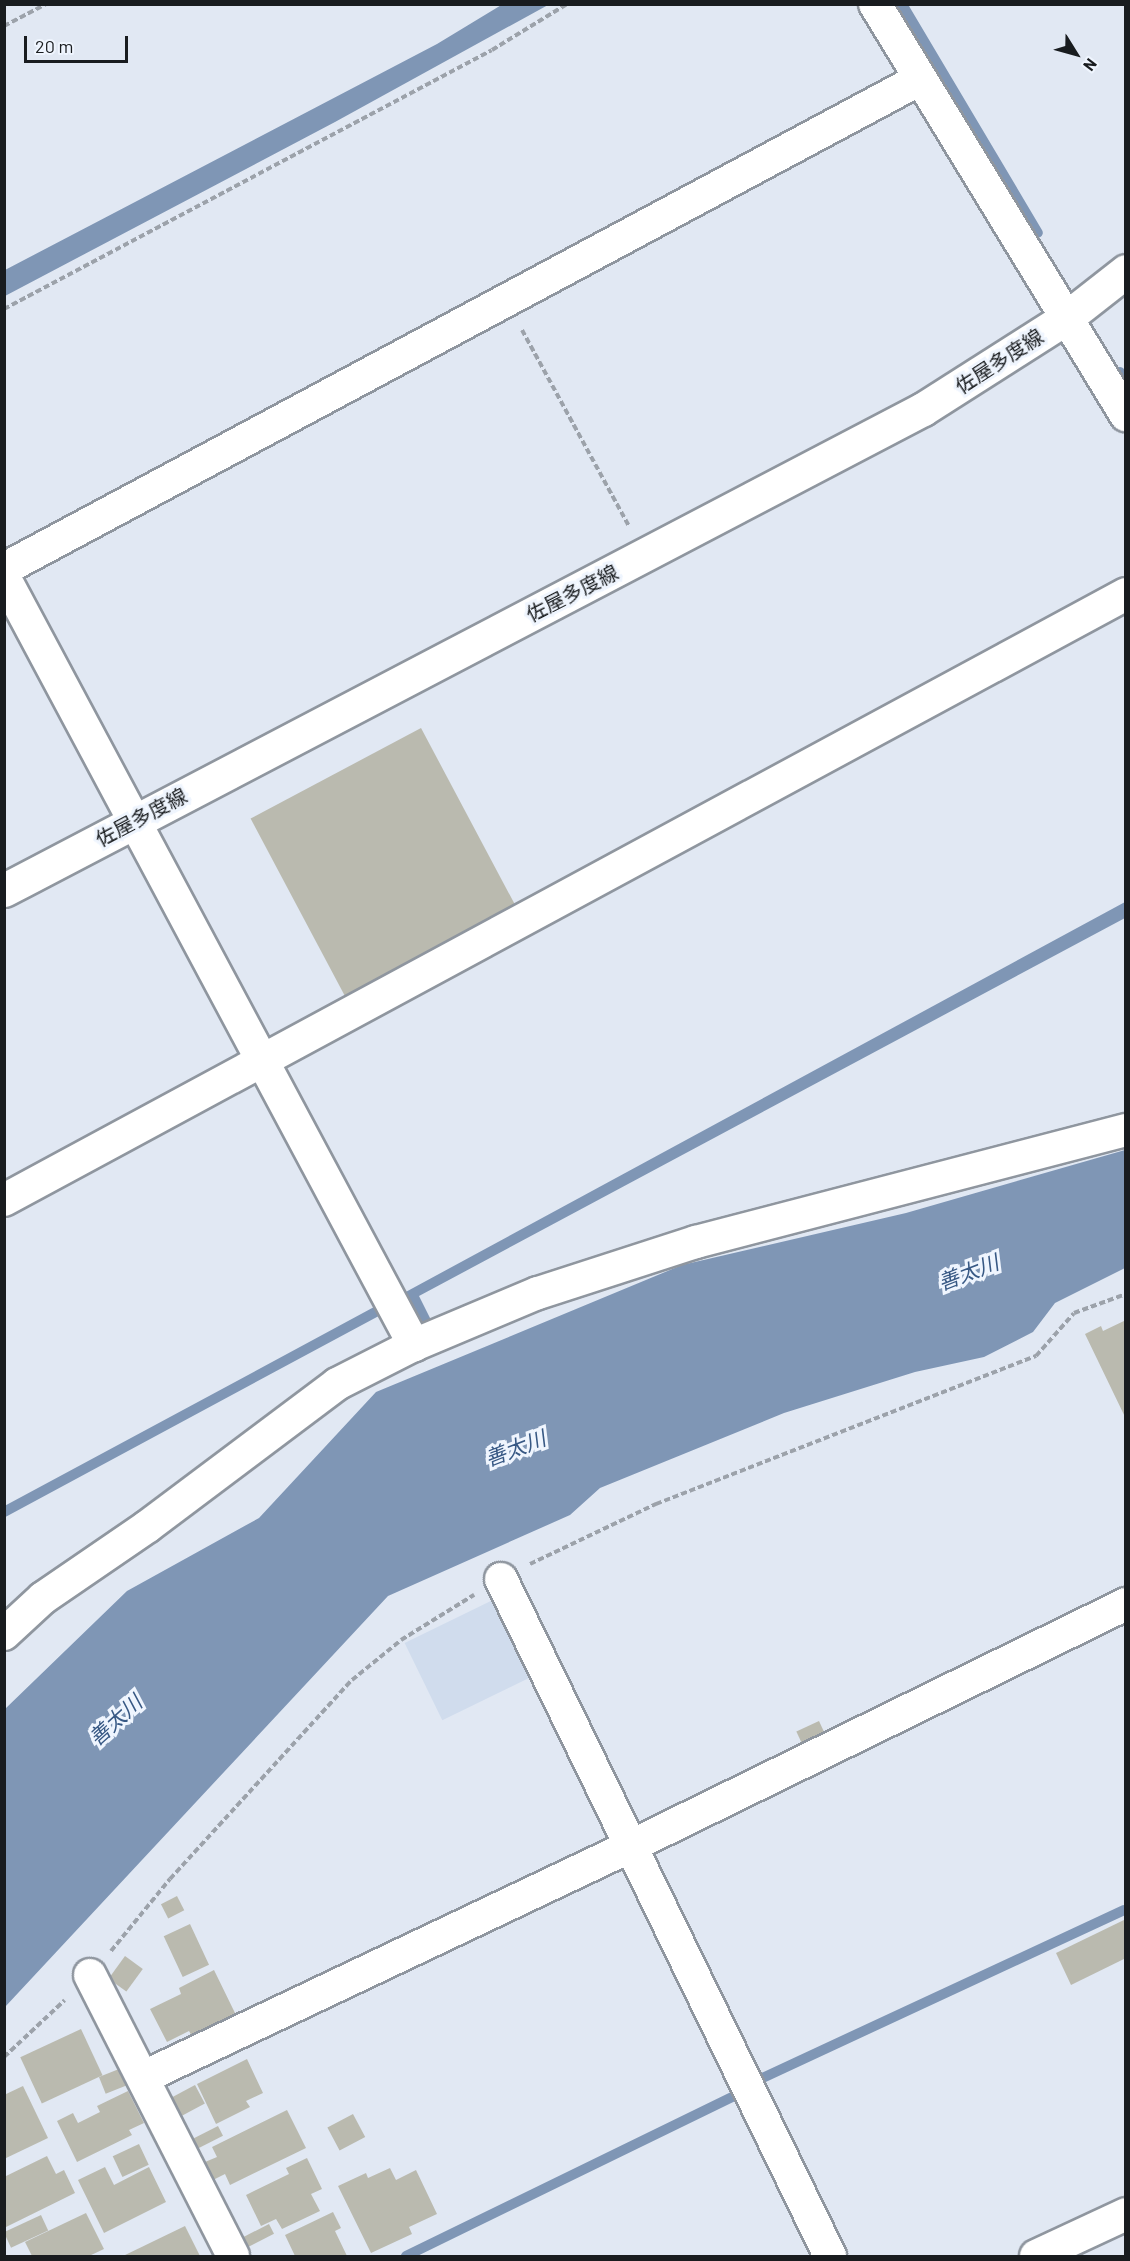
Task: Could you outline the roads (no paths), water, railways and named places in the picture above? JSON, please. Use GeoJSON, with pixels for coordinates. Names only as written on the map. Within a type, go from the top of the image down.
{"type":"FeatureCollection","features":[{"type":"Feature","properties":{"kind":"main road","name":"佐屋多度線"},"geometry":{"type":"LineString","coordinates":[[4,890],[132,820],[923,409],[1066,318],[1125,271]]}},
{"type":"Feature","properties":{"kind":"street"},"geometry":{"type":"LineString","coordinates":[[875,4],[1125,416]]}},
{"type":"Feature","properties":{"kind":"street"},"geometry":{"type":"LineString","coordinates":[[4,569],[920,79]]}},
{"type":"Feature","properties":{"kind":"street"},"geometry":{"type":"LineString","coordinates":[[4,577],[414,1345]]}},
{"type":"Feature","properties":{"kind":"street"},"geometry":{"type":"LineString","coordinates":[[4,1200],[262,1063],[1125,594]]}},
{"type":"Feature","properties":{"kind":"street"},"geometry":{"type":"LineString","coordinates":[[4,1634],[43,1598],[148,1526],[337,1384],[414,1345],[538,1293],[696,1242],[1125,1130]]}},
{"type":"Feature","properties":{"kind":"street"},"geometry":{"type":"LineString","coordinates":[[501,1579],[830,2256]]}},
{"type":"Feature","properties":{"kind":"street"},"geometry":{"type":"LineString","coordinates":[[144,2077],[631,1846],[1125,1604]]}},
{"type":"Feature","properties":{"kind":"street"},"geometry":{"type":"LineString","coordinates":[[90,1976],[144,2077],[233,2256]]}},
{"type":"Feature","properties":{"kind":"street"},"geometry":{"type":"LineString","coordinates":[[1036,2256],[1125,2214]]}},
{"type":"Feature","properties":{"kind":"water"},"geometry":{"type":"Polygon","coordinates":[[[503,4],[548,5],[335,122],[5,296],[5,270],[437,44],[503,4]]]}},
{"type":"Feature","properties":{"kind":"water"},"geometry":{"type":"Polygon","coordinates":[[[1125,902],[1125,918],[419,1296],[433,1324],[419,1330],[402,1294],[1125,902]]]}},
{"type":"Feature","properties":{"kind":"water","name":"善太川"},"geometry":{"type":"Polygon","coordinates":[[[1125,1150],[1125,1268],[1055,1303],[1033,1332],[984,1357],[915,1372],[784,1413],[600,1488],[570,1515],[388,1596],[5,2007],[5,1709],[127,1591],[259,1518],[376,1392],[682,1265],[906,1213],[1125,1150]]]}},
{"type":"Feature","properties":{"kind":"waterway"},"geometry":{"type":"LineString","coordinates":[[902,4],[1038,233]]}},
{"type":"Feature","properties":{"kind":"waterway"},"geometry":{"type":"LineString","coordinates":[[1120,372],[1126,382]]}},
{"type":"Feature","properties":{"kind":"waterway"},"geometry":{"type":"LineString","coordinates":[[4,1512],[377,1311]]}},
{"type":"Feature","properties":{"kind":"waterway"},"geometry":{"type":"LineString","coordinates":[[758,2080],[1125,1910]]}},
{"type":"Feature","properties":{"kind":"waterway"},"geometry":{"type":"LineString","coordinates":[[406,2256],[740,2093]]}}]}
